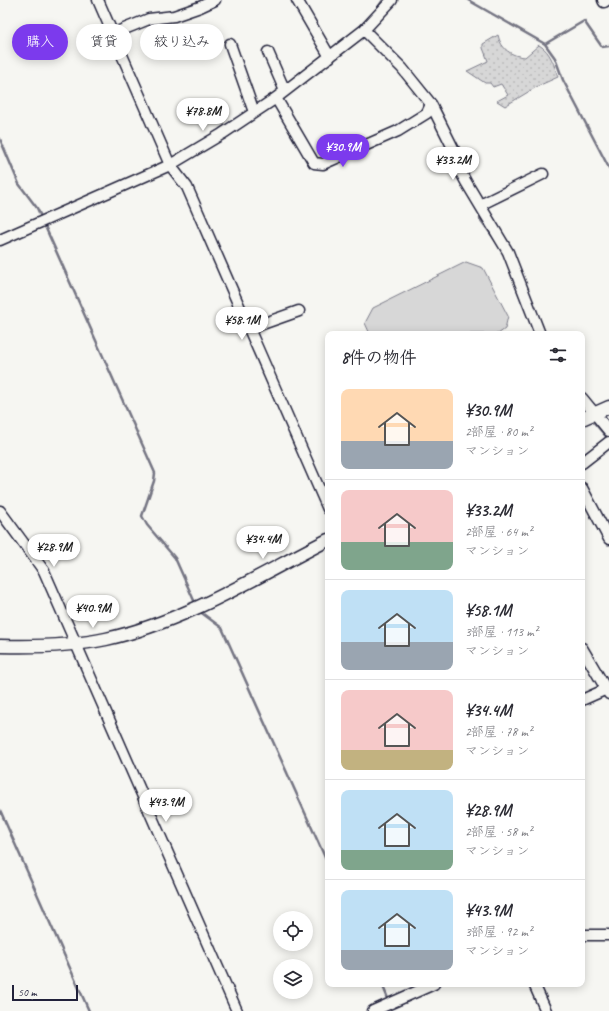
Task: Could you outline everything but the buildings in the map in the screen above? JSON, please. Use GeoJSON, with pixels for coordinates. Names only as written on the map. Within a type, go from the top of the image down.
{"type":"FeatureCollection","features":[{"type":"Feature","properties":{"kind":"street"},"geometry":{"type":"LineString","coordinates":[[98,0],[108,24]]}},
{"type":"Feature","properties":{"kind":"street"},"geometry":{"type":"LineString","coordinates":[[132,25],[148,18],[174,16],[200,8],[215,0]]}},
{"type":"Feature","properties":{"kind":"street"},"geometry":{"type":"LineString","coordinates":[[297,0],[330,57]]}},
{"type":"Feature","properties":{"kind":"street"},"geometry":{"type":"LineString","coordinates":[[0,240],[170,165],[276,98],[364,30],[392,0]]}},
{"type":"Feature","properties":{"kind":"street"},"geometry":{"type":"LineString","coordinates":[[603,0],[604,2],[607,0]]}},
{"type":"Feature","properties":{"kind":"street"},"geometry":{"type":"LineString","coordinates":[[364,30],[402,68],[431,104],[456,154],[460,169],[466,182],[508,252],[539,331]]}},
{"type":"Feature","properties":{"kind":"street"},"geometry":{"type":"LineString","coordinates":[[230,44],[254,112]]}},
{"type":"Feature","properties":{"kind":"street"},"geometry":{"type":"LineString","coordinates":[[268,52],[285,91]]}},
{"type":"Feature","properties":{"kind":"street"},"geometry":{"type":"LineString","coordinates":[[124,60],[170,165],[187,187],[325,502]]}},
{"type":"Feature","properties":{"kind":"street"},"geometry":{"type":"LineString","coordinates":[[276,98],[314,163],[323,164],[398,131],[427,113],[431,104]]}},
{"type":"Feature","properties":{"kind":"street"},"geometry":{"type":"LineString","coordinates":[[480,205],[543,174]]}},
{"type":"Feature","properties":{"kind":"street"},"geometry":{"type":"LineString","coordinates":[[248,329],[299,311]]}},
{"type":"Feature","properties":{"kind":"street"},"geometry":{"type":"LineString","coordinates":[[587,417],[609,407]]}},
{"type":"Feature","properties":{"kind":"street"},"geometry":{"type":"LineString","coordinates":[[587,417],[609,431]]}},
{"type":"Feature","properties":{"kind":"street"},"geometry":{"type":"LineString","coordinates":[[585,461],[607,443]]}},
{"type":"Feature","properties":{"kind":"street"},"geometry":{"type":"LineString","coordinates":[[585,494],[609,539]]}},
{"type":"Feature","properties":{"kind":"street"},"geometry":{"type":"LineString","coordinates":[[0,511],[44,572],[237,1011]]}},
{"type":"Feature","properties":{"kind":"street"},"geometry":{"type":"LineString","coordinates":[[0,646],[75,644],[107,638],[158,623],[208,601],[325,542]]}},
{"type":"Feature","properties":{"kind":"street"},"geometry":{"type":"LineString","coordinates":[[585,653],[608,690],[585,699]]}},
{"type":"Feature","properties":{"kind":"street"},"geometry":{"type":"LineString","coordinates":[[585,935],[609,934]]}},
{"type":"Feature","properties":{"kind":"street"},"geometry":{"type":"LineString","coordinates":[[373,1011],[427,987]]}},
{"type":"Feature","properties":{"kind":"street"},"geometry":{"type":"LineString","coordinates":[[535,987],[546,1011]]}},
{"type":"Feature","properties":{"kind":"shaded area"},"geometry":{"type":"Polygon","coordinates":[[[498,35],[504,48],[515,55],[525,57],[539,45],[549,55],[558,77],[538,86],[505,106],[497,101],[508,95],[501,84],[493,87],[490,83],[485,83],[467,71],[488,61],[483,44],[498,35]]]}},
{"type":"Feature","properties":{"kind":"shaded area"},"geometry":{"type":"Polygon","coordinates":[[[466,262],[483,268],[508,316],[505,329],[502,331],[369,331],[365,323],[373,308],[466,262]]]}},
{"type":"Feature","properties":{"kind":"waterway"},"geometry":{"type":"LineString","coordinates":[[375,12],[383,0]]}},
{"type":"Feature","properties":{"kind":"waterway"},"geometry":{"type":"LineString","coordinates":[[468,0],[545,44],[555,58],[563,80],[609,168]]}},
{"type":"Feature","properties":{"kind":"waterway"},"geometry":{"type":"LineString","coordinates":[[545,44],[584,21],[602,47],[609,46]]}},
{"type":"Feature","properties":{"kind":"waterway"},"geometry":{"type":"LineString","coordinates":[[418,80],[436,102],[445,121]]}},
{"type":"Feature","properties":{"kind":"waterway"},"geometry":{"type":"LineString","coordinates":[[0,139],[19,184],[37,208],[42,219]]}},
{"type":"Feature","properties":{"kind":"waterway"},"geometry":{"type":"LineString","coordinates":[[481,214],[480,219],[496,241]]}},
{"type":"Feature","properties":{"kind":"waterway"},"geometry":{"type":"LineString","coordinates":[[44,224],[155,473],[154,481],[142,516],[147,525],[175,558],[196,605]]}},
{"type":"Feature","properties":{"kind":"waterway"},"geometry":{"type":"LineString","coordinates":[[591,419],[609,440]]}},
{"type":"Feature","properties":{"kind":"waterway"},"geometry":{"type":"LineString","coordinates":[[199,611],[222,628],[325,857]]}},
{"type":"Feature","properties":{"kind":"waterway"},"geometry":{"type":"LineString","coordinates":[[0,810],[89,1011]]}},
{"type":"Feature","properties":{"kind":"waterway"},"geometry":{"type":"LineString","coordinates":[[383,987],[389,1001]]}}]}
